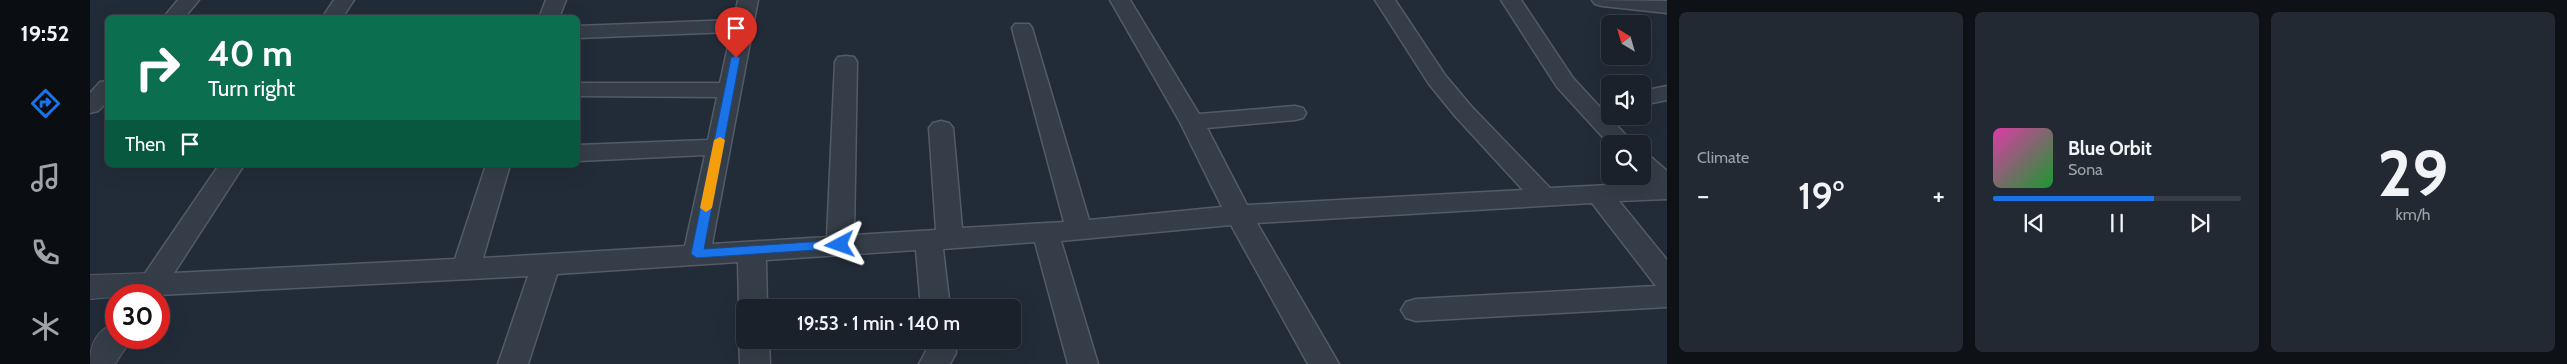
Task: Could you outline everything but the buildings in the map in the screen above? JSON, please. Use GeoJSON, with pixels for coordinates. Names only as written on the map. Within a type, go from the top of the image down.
{"type":"FeatureCollection","features":[{"type":"Feature","properties":{"kind":"street"},"geometry":{"type":"LineString","coordinates":[[176,15],[189,0]]}},
{"type":"Feature","properties":{"kind":"street"},"geometry":{"type":"LineString","coordinates":[[334,15],[344,0]]}},
{"type":"Feature","properties":{"kind":"street"},"geometry":{"type":"LineString","coordinates":[[550,15],[556,0]]}},
{"type":"Feature","properties":{"kind":"street"},"geometry":{"type":"LineString","coordinates":[[697,254],[728,90],[748,0]]}},
{"type":"Feature","properties":{"kind":"street"},"geometry":{"type":"LineString","coordinates":[[1120,0],[1192,122],[1239,215],[1324,364]]}},
{"type":"Feature","properties":{"kind":"street"},"geometry":{"type":"LineString","coordinates":[[1385,0],[1437,79],[1544,198]]}},
{"type":"Feature","properties":{"kind":"street"},"geometry":{"type":"LineString","coordinates":[[1511,0],[1565,82],[1601,111]]}},
{"type":"Feature","properties":{"kind":"street"},"geometry":{"type":"LineString","coordinates":[[1602,0],[1667,7]]}},
{"type":"Feature","properties":{"kind":"street"},"geometry":{"type":"LineString","coordinates":[[580,32],[743,26]]}},
{"type":"Feature","properties":{"kind":"street"},"geometry":{"type":"LineString","coordinates":[[1022,28],[1079,230]]}},
{"type":"Feature","properties":{"kind":"street"},"geometry":{"type":"LineString","coordinates":[[840,245],[846,62]]}},
{"type":"Feature","properties":{"kind":"street"},"geometry":{"type":"LineString","coordinates":[[90,106],[105,90]]}},
{"type":"Feature","properties":{"kind":"street"},"geometry":{"type":"LineString","coordinates":[[580,90],[728,90]]}},
{"type":"Feature","properties":{"kind":"street"},"geometry":{"type":"LineString","coordinates":[[1651,96],[1667,93]]}},
{"type":"Feature","properties":{"kind":"street"},"geometry":{"type":"LineString","coordinates":[[1192,122],[1295,113]]}},
{"type":"Feature","properties":{"kind":"street"},"geometry":{"type":"LineString","coordinates":[[936,299],[941,128]]}},
{"type":"Feature","properties":{"kind":"street"},"geometry":{"type":"LineString","coordinates":[[580,154],[718,147]]}},
{"type":"Feature","properties":{"kind":"street"},"geometry":{"type":"LineString","coordinates":[[152,284],[231,167]]}},
{"type":"Feature","properties":{"kind":"street"},"geometry":{"type":"LineString","coordinates":[[466,268],[497,167]]}},
{"type":"Feature","properties":{"kind":"street"},"geometry":{"type":"LineString","coordinates":[[1651,171],[1667,185]]}},
{"type":"Feature","properties":{"kind":"street"},"geometry":{"type":"LineString","coordinates":[[170,288],[1079,230],[1239,215],[1667,190]]}},
{"type":"Feature","properties":{"kind":"street"},"geometry":{"type":"LineString","coordinates":[[1599,194],[1667,280]]}},
{"type":"Feature","properties":{"kind":"street"},"geometry":{"type":"LineString","coordinates":[[1045,232],[1083,364]]}},
{"type":"Feature","properties":{"kind":"street"},"geometry":{"type":"LineString","coordinates":[[752,251],[753,299]]}},
{"type":"Feature","properties":{"kind":"street"},"geometry":{"type":"LineString","coordinates":[[512,364],[546,265]]}},
{"type":"Feature","properties":{"kind":"street"},"geometry":{"type":"LineString","coordinates":[[90,288],[105,289]]}},
{"type":"Feature","properties":{"kind":"street"},"geometry":{"type":"LineString","coordinates":[[1416,310],[1667,296]]}},
{"type":"Feature","properties":{"kind":"street"},"geometry":{"type":"LineString","coordinates":[[97,364],[107,349]]}},
{"type":"Feature","properties":{"kind":"street"},"geometry":{"type":"LineString","coordinates":[[754,349],[755,364]]}},
{"type":"Feature","properties":{"kind":"street"},"geometry":{"type":"LineString","coordinates":[[934,364],[942,353],[941,349]]}},
{"type":"Feature","properties":{"kind":"slow traffic"},"geometry":{"type":"LineString","coordinates":[[706,208],[720,140]]}},
{"type":"Feature","properties":{"kind":"route"},"geometry":{"type":"LineString","coordinates":[[736,58],[728,90],[697,254],[840,245]]}}]}
